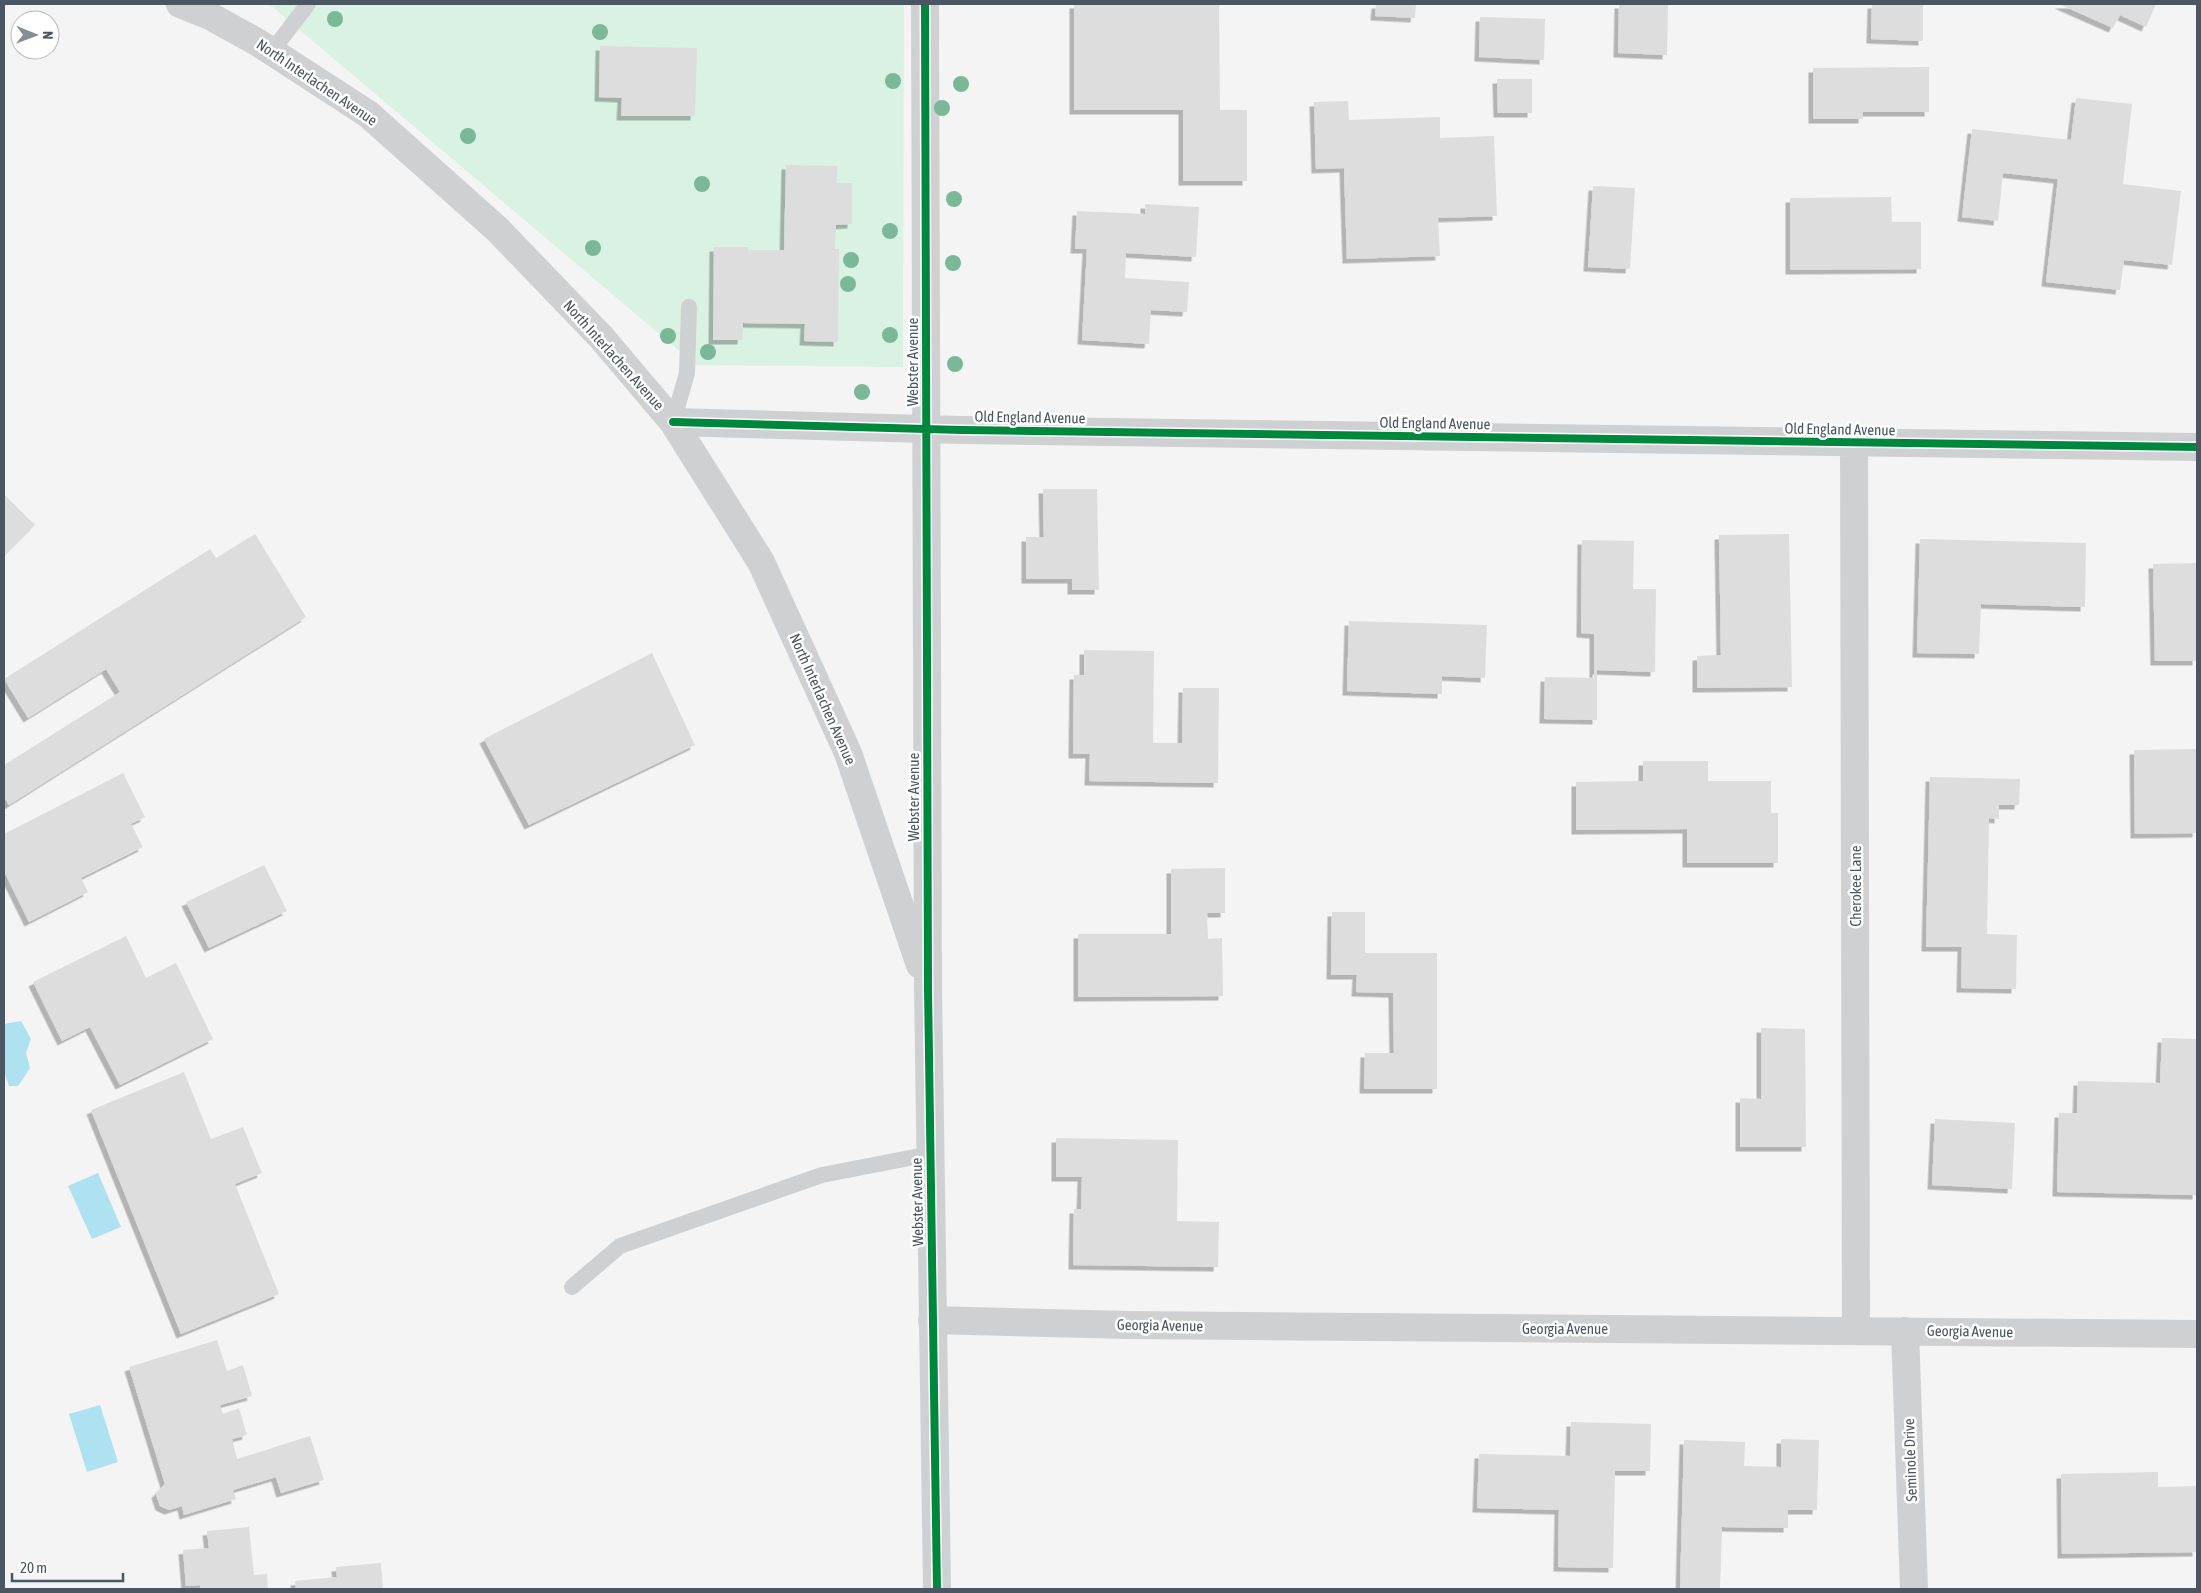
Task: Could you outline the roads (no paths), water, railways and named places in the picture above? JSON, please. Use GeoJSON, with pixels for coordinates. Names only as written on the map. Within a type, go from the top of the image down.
{"type":"FeatureCollection","features":[{"type":"Feature","properties":{"kind":"street","name":"North Interlachen Avenue"},"geometry":{"type":"LineString","coordinates":[[180,4],[277,45],[368,114],[497,229],[601,337],[673,422],[761,562],[848,753],[928,988]]}},
{"type":"Feature","properties":{"kind":"street","name":"Webster Avenue"},"geometry":{"type":"LineString","coordinates":[[925,4],[928,988],[937,1589]]}},
{"type":"Feature","properties":{"kind":"street","name":"Old England Avenue"},"geometry":{"type":"LineString","coordinates":[[673,422],[926,429],[2197,447]]}},
{"type":"Feature","properties":{"kind":"street","name":"Cherokee Lane"},"geometry":{"type":"LineString","coordinates":[[1854,443],[1856,1330]]}},
{"type":"Feature","properties":{"kind":"street","name":"Georgia Avenue"},"geometry":{"type":"LineString","coordinates":[[932,1320],[1128,1325],[1905,1330],[2197,1334]]}},
{"type":"Feature","properties":{"kind":"street","name":"Seminole Drive"},"geometry":{"type":"LineString","coordinates":[[1905,1330],[1914,1589]]}},
{"type":"Feature","properties":{"kind":"lane"},"geometry":{"type":"LineString","coordinates":[[277,45],[307,5]]}},
{"type":"Feature","properties":{"kind":"lane"},"geometry":{"type":"LineString","coordinates":[[673,422],[687,373],[688,307]]}},
{"type":"Feature","properties":{"kind":"lane"},"geometry":{"type":"LineString","coordinates":[[572,1286],[620,1246],[822,1175],[930,1154]]}},
{"type":"Feature","properties":{"kind":"water"},"geometry":{"type":"Polygon","coordinates":[[[21,1021],[31,1039],[26,1053],[30,1068],[18,1086],[9,1086],[4,1071],[4,1024],[21,1021]]]}},
{"type":"Feature","properties":{"kind":"water"},"geometry":{"type":"Polygon","coordinates":[[[98,1173],[121,1227],[92,1239],[68,1186],[98,1173]]]}},
{"type":"Feature","properties":{"kind":"water"},"geometry":{"type":"Polygon","coordinates":[[[100,1405],[118,1462],[87,1472],[69,1414],[100,1405]]]}}]}
